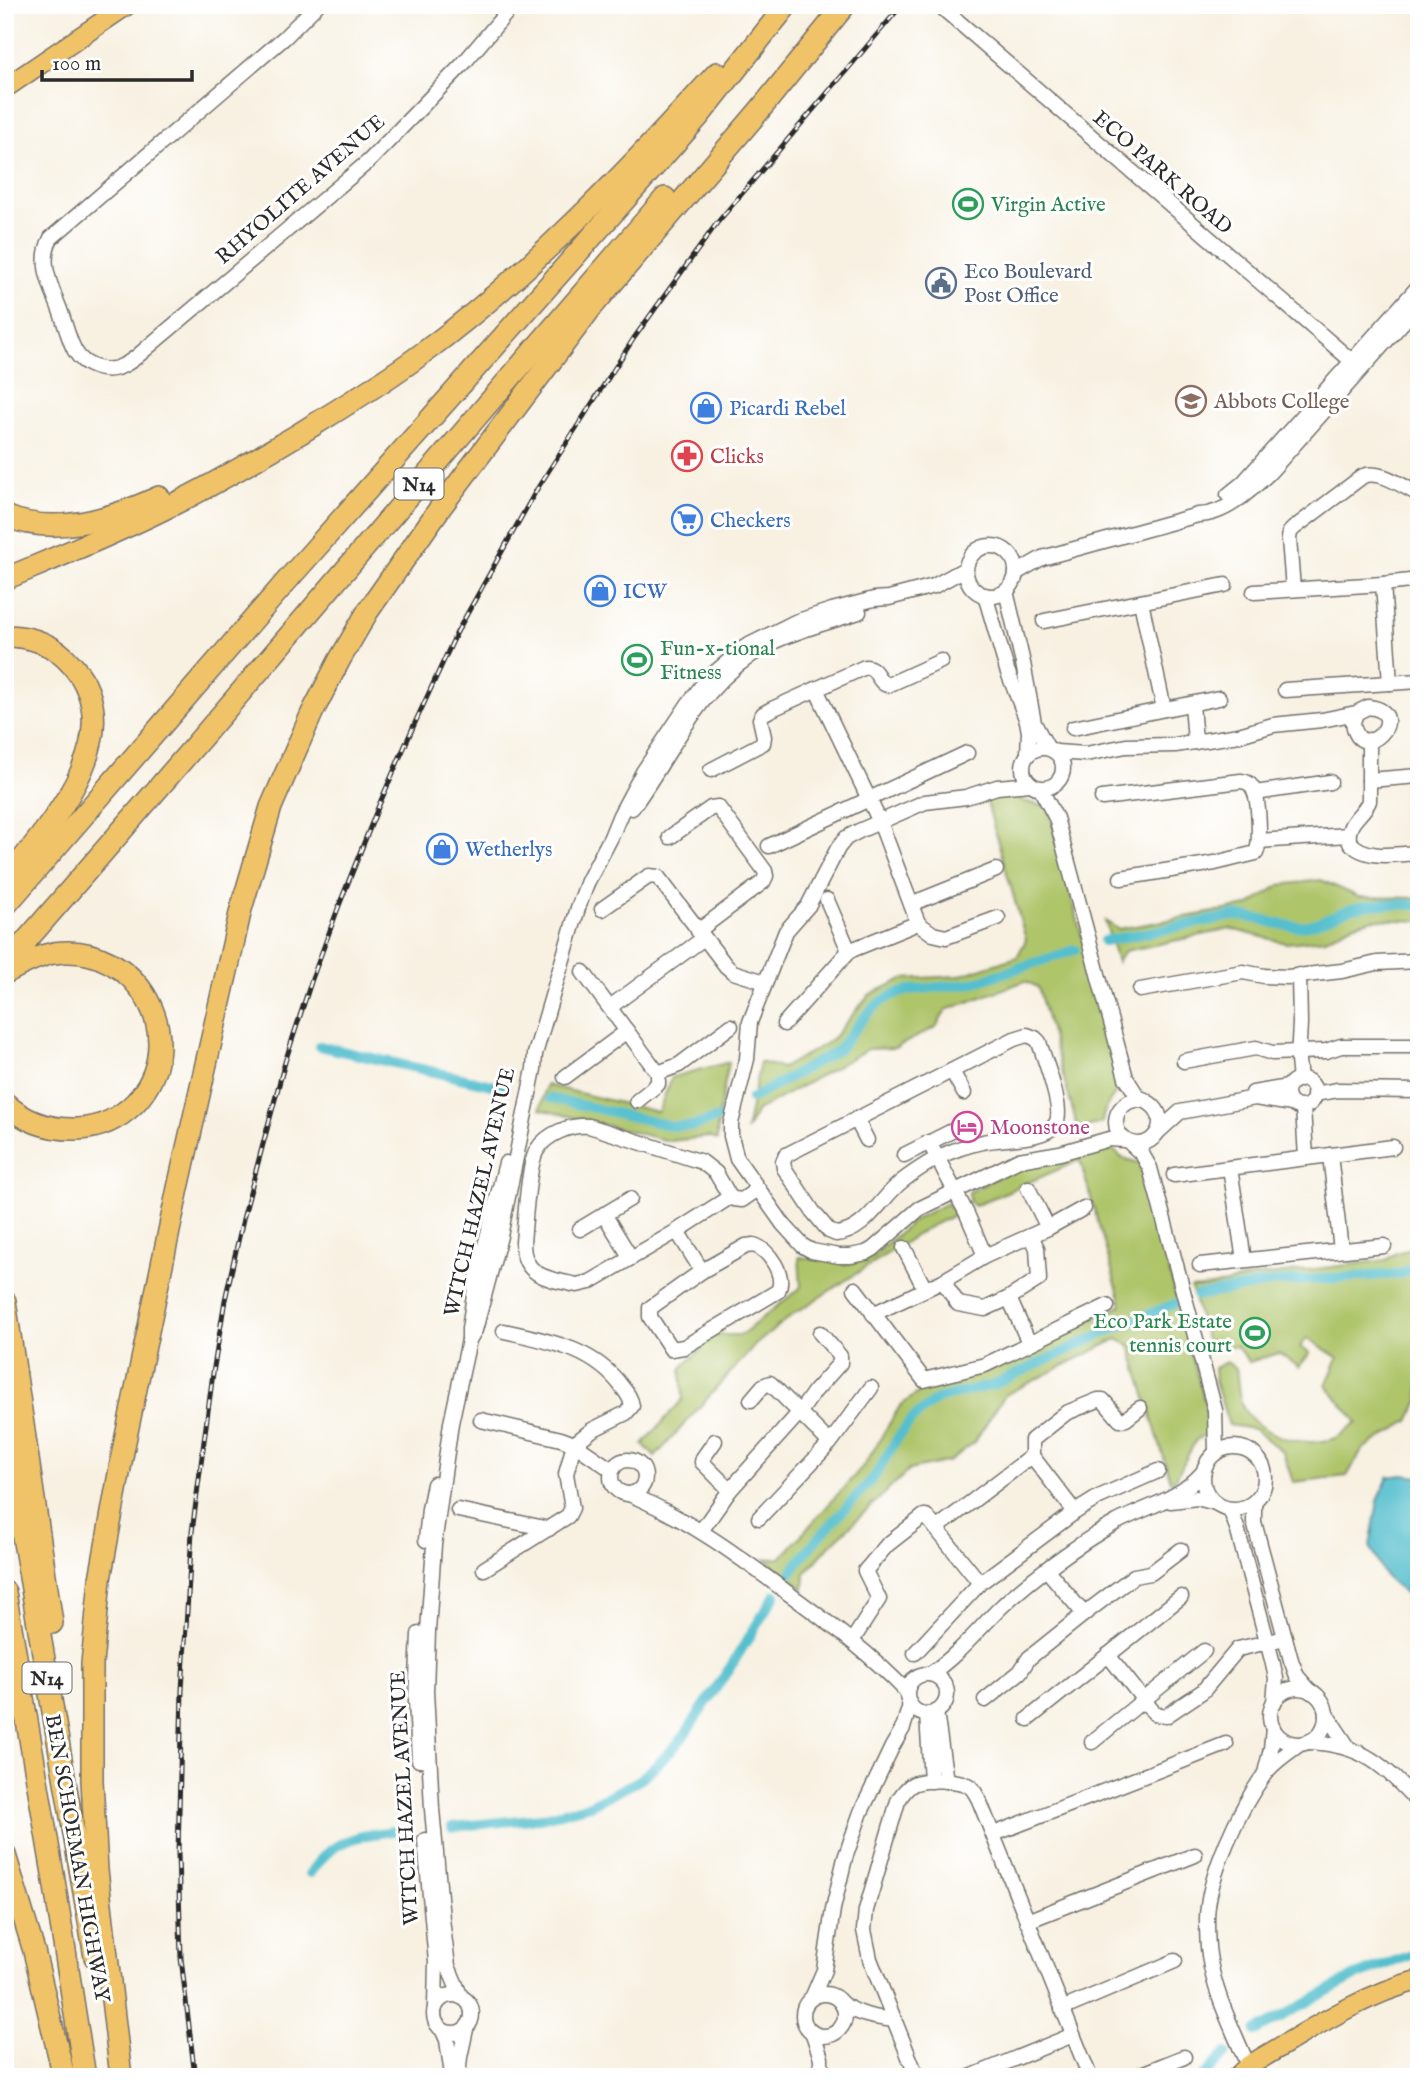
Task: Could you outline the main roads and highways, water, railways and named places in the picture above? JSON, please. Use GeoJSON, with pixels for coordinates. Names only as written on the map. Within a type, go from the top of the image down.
{"type":"FeatureCollection","features":[{"type":"Feature","properties":{"kind":"highway"},"geometry":{"type":"LineString","coordinates":[[5,579],[114,533],[176,503],[366,394],[423,353],[574,224],[613,186],[760,26],[787,5]]}},
{"type":"Feature","properties":{"kind":"highway","name":"N14"},"geometry":{"type":"LineString","coordinates":[[5,906],[291,576],[699,116],[787,5]]}},
{"type":"Feature","properties":{"kind":"highway","name":"N14"},"geometry":{"type":"LineString","coordinates":[[5,965],[736,115],[836,5]]}},
{"type":"Feature","properties":{"kind":"highway"},"geometry":{"type":"LineString","coordinates":[[119,2077],[97,1870],[92,1781],[92,1664],[100,1579],[124,1446],[178,1188],[242,909],[271,807],[312,713],[340,659],[368,611],[440,508],[591,308],[759,111],[845,5]]}},
{"type":"Feature","properties":{"kind":"highway"},"geometry":{"type":"LineString","coordinates":[[5,516],[29,523],[71,524],[112,515],[140,505],[258,446],[360,385],[476,310]]}},
{"type":"Feature","properties":{"kind":"highway"},"geometry":{"type":"LineString","coordinates":[[5,636],[19,636],[48,644],[68,661],[90,694],[94,721],[89,752],[75,784],[5,881]]}},
{"type":"Feature","properties":{"kind":"highway"},"geometry":{"type":"LineString","coordinates":[[5,973],[53,953],[88,954],[106,960],[132,978],[142,990],[155,1015],[159,1044],[155,1071],[149,1085],[130,1108],[110,1122],[85,1129],[54,1128],[29,1120],[5,1103]]}},
{"type":"Feature","properties":{"kind":"highway"},"geometry":{"type":"LineString","coordinates":[[5,1301],[82,1838],[88,1924]]}},
{"type":"Feature","properties":{"kind":"highway","name":"BEN SCHOEMAN HIGHWAY"},"geometry":{"type":"LineString","coordinates":[[5,1432],[88,1924],[119,2077]]}},
{"type":"Feature","properties":{"kind":"highway","name":"BEN SCHOEMAN HIGHWAY"},"geometry":{"type":"LineString","coordinates":[[5,1592],[85,2077]]}},
{"type":"Feature","properties":{"kind":"highway"},"geometry":{"type":"LineString","coordinates":[[5,1855],[34,1951],[64,2077]]}},
{"type":"Feature","properties":{"kind":"main road"},"geometry":{"type":"LineString","coordinates":[[5,88],[124,7]]}},
{"type":"Feature","properties":{"kind":"main road"},"geometry":{"type":"LineString","coordinates":[[1242,2071],[1355,2005],[1405,1983],[1419,1980]]}},
{"type":"Feature","properties":{"kind":"water"},"geometry":{"type":"Polygon","coordinates":[[[1388,1477],[1419,1477],[1419,1607],[1385,1576],[1370,1546],[1378,1501],[1388,1477]]]}},
{"type":"Feature","properties":{"kind":"waterway"},"geometry":{"type":"LineString","coordinates":[[1104,941],[1233,916],[1303,926],[1362,906],[1419,905]]}},
{"type":"Feature","properties":{"kind":"waterway"},"geometry":{"type":"LineString","coordinates":[[751,1099],[838,1050],[867,1014],[893,995],[910,990],[969,984],[1075,950]]}},
{"type":"Feature","properties":{"kind":"waterway"},"geometry":{"type":"LineString","coordinates":[[319,1046],[505,1088]]}},
{"type":"Feature","properties":{"kind":"waterway"},"geometry":{"type":"LineString","coordinates":[[550,1098],[672,1126],[693,1126],[718,1118]]}},
{"type":"Feature","properties":{"kind":"waterway"},"geometry":{"type":"LineString","coordinates":[[1197,1296],[1276,1282],[1400,1274],[1419,1265]]}},
{"type":"Feature","properties":{"kind":"waterway"},"geometry":{"type":"LineString","coordinates":[[791,1572],[875,1476],[911,1420],[937,1399],[993,1385],[1106,1332],[1174,1304]]}},
{"type":"Feature","properties":{"kind":"waterway"},"geometry":{"type":"LineString","coordinates":[[452,1827],[541,1818],[590,1805],[638,1781],[681,1740],[775,1595]]}},
{"type":"Feature","properties":{"kind":"waterway"},"geometry":{"type":"LineString","coordinates":[[310,1873],[327,1853],[346,1841],[394,1831]]}},
{"type":"Feature","properties":{"kind":"waterway"},"geometry":{"type":"LineString","coordinates":[[1256,2031],[1353,1977],[1419,1952]]}},
{"type":"Feature","properties":{"kind":"waterway"},"geometry":{"type":"LineString","coordinates":[[1203,2077],[1226,2053]]}},
{"type":"Feature","properties":{"kind":"railway"},"geometry":{"type":"LineString","coordinates":[[195,2077],[181,1958],[178,1853],[182,1690],[192,1532],[225,1300],[243,1219],[285,1062],[312,979],[379,805],[414,725],[457,632],[537,489],[634,338],[717,223],[902,5]]}},
{"type":"Feature","properties":{"kind":"place","name":"Virgin Active"},"geometry":{"type":"Point","coordinates":[968,204]}},
{"type":"Feature","properties":{"kind":"place","name":"Eco Boulevard Post Office"},"geometry":{"type":"Point","coordinates":[941,283]}},
{"type":"Feature","properties":{"kind":"place","name":"Abbots College"},"geometry":{"type":"Point","coordinates":[1191,401]}},
{"type":"Feature","properties":{"kind":"place","name":"Picardi Rebel"},"geometry":{"type":"Point","coordinates":[706,408]}},
{"type":"Feature","properties":{"kind":"place","name":"Clicks"},"geometry":{"type":"Point","coordinates":[687,456]}},
{"type":"Feature","properties":{"kind":"place","name":"Checkers"},"geometry":{"type":"Point","coordinates":[687,520]}},
{"type":"Feature","properties":{"kind":"place","name":"ICW"},"geometry":{"type":"Point","coordinates":[600,591]}},
{"type":"Feature","properties":{"kind":"place","name":"Fun-x-tional Fitness"},"geometry":{"type":"Point","coordinates":[637,660]}},
{"type":"Feature","properties":{"kind":"place","name":"Wetherlys"},"geometry":{"type":"Point","coordinates":[442,849]}},
{"type":"Feature","properties":{"kind":"place","name":"Moonstone"},"geometry":{"type":"Point","coordinates":[967,1127]}},
{"type":"Feature","properties":{"kind":"place","name":"Eco Park Estate tennis court"},"geometry":{"type":"Point","coordinates":[1255,1333]}}]}
